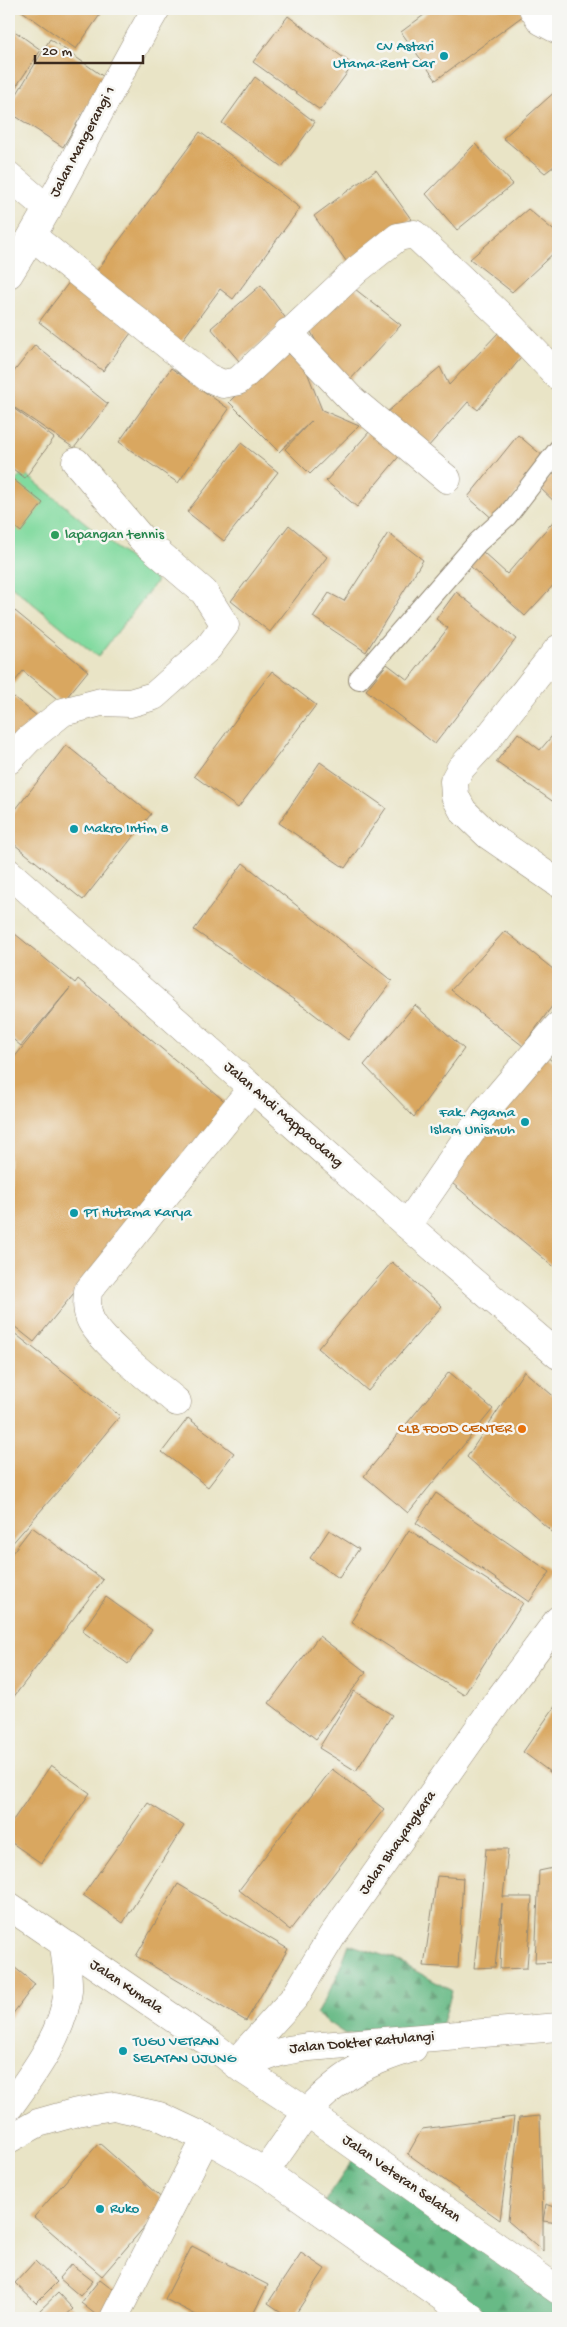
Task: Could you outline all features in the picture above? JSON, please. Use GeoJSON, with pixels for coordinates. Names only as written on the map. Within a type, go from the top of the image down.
{"type":"FeatureCollection","features":[{"type":"Feature","properties":{"kind":"street","name":"Jalan Mangerangi 1"},"geometry":{"type":"LineString","coordinates":[[9,274],[48,209],[125,63],[156,9]]}},
{"type":"Feature","properties":{"kind":"street"},"geometry":{"type":"LineString","coordinates":[[533,9],[541,21],[558,30]]}},
{"type":"Feature","properties":{"kind":"street"},"geometry":{"type":"LineString","coordinates":[[9,176],[48,209]]}},
{"type":"Feature","properties":{"kind":"street"},"geometry":{"type":"LineString","coordinates":[[32,236],[216,382],[230,384],[238,381],[288,332],[358,269],[398,237],[414,234],[503,318],[558,376]]}},
{"type":"Feature","properties":{"kind":"street"},"geometry":{"type":"LineString","coordinates":[[288,332],[350,398],[447,479]]}},
{"type":"Feature","properties":{"kind":"street"},"geometry":{"type":"LineString","coordinates":[[9,760],[28,740],[63,712],[101,702],[130,704],[154,696],[208,648],[225,625],[204,592],[141,538],[76,462]]}},
{"type":"Feature","properties":{"kind":"street"},"geometry":{"type":"LineString","coordinates":[[558,649],[485,742],[461,768],[454,781],[455,796],[463,811],[488,835],[558,883]]}},
{"type":"Feature","properties":{"kind":"street","name":"Jalan Andi Mappaodang"},"geometry":{"type":"LineString","coordinates":[[9,873],[407,1225],[558,1355]]}},
{"type":"Feature","properties":{"kind":"street"},"geometry":{"type":"LineString","coordinates":[[407,1225],[487,1109],[558,1026]]}},
{"type":"Feature","properties":{"kind":"street"},"geometry":{"type":"LineString","coordinates":[[177,1402],[101,1335],[91,1321],[86,1307],[88,1291],[252,1088]]}},
{"type":"Feature","properties":{"kind":"street","name":"Jalan Bhayangkara"},"geometry":{"type":"LineString","coordinates":[[239,2066],[295,1997],[338,1928],[500,1698],[558,1620]]}},
{"type":"Feature","properties":{"kind":"street","name":"Jalan Kumala"},"geometry":{"type":"LineString","coordinates":[[9,1906],[239,2066]]}},
{"type":"Feature","properties":{"kind":"street"},"geometry":{"type":"LineString","coordinates":[[9,2107],[55,2035],[68,1990],[64,1944]]}},
{"type":"Feature","properties":{"kind":"street","name":"Jalan Dokter Ratulangi"},"geometry":{"type":"LineString","coordinates":[[239,2066],[280,2050],[558,2027]]}},
{"type":"Feature","properties":{"kind":"street","name":"Jalan Dokter Ratulangi"},"geometry":{"type":"LineString","coordinates":[[265,2172],[307,2112],[325,2093],[348,2074],[371,2062],[456,2035]]}},
{"type":"Feature","properties":{"kind":"street","name":"Jalan Veteran Selatan"},"geometry":{"type":"LineString","coordinates":[[239,2066],[558,2290]]}},
{"type":"Feature","properties":{"kind":"street"},"geometry":{"type":"LineString","coordinates":[[9,2139],[38,2123],[77,2112],[114,2106],[159,2116],[206,2138],[265,2172],[472,2318]]}},
{"type":"Feature","properties":{"kind":"street"},"geometry":{"type":"LineString","coordinates":[[114,2318],[206,2138]]}},
{"type":"Feature","properties":{"kind":"lane"},"geometry":{"type":"LineString","coordinates":[[359,679],[478,542],[507,516],[558,450]]}},
{"type":"Feature","properties":{"kind":"green space","name":"lapangan tennis"},"geometry":{"type":"Polygon","coordinates":[[[23,472],[157,581],[98,657],[9,584],[9,490],[23,472]]]}},
{"type":"Feature","properties":{"kind":"green space"},"geometry":{"type":"Polygon","coordinates":[[[349,1944],[394,1959],[452,1991],[442,2026],[345,2034],[316,2014],[335,1981],[349,1944]]]}},
{"type":"Feature","properties":{"kind":"green space"},"geometry":{"type":"Polygon","coordinates":[[[360,2149],[558,2290],[558,2318],[472,2318],[319,2210],[360,2149]]]}},
{"type":"Feature","properties":{"kind":"building"},"geometry":{"type":"Polygon","coordinates":[[[19,9],[104,9],[76,49],[19,9]]]}},
{"type":"Feature","properties":{"kind":"building","name":"CV Astari Utama-Rent Car"},"geometry":{"type":"Polygon","coordinates":[[[432,9],[519,9],[524,15],[436,80],[401,32],[432,9]]]}},
{"type":"Feature","properties":{"kind":"building"},"geometry":{"type":"Polygon","coordinates":[[[288,16],[353,65],[320,110],[253,62],[288,16]]]}},
{"type":"Feature","properties":{"kind":"building"},"geometry":{"type":"Polygon","coordinates":[[[9,27],[41,50],[9,97],[9,27]]]}},
{"type":"Feature","properties":{"kind":"building"},"geometry":{"type":"Polygon","coordinates":[[[50,39],[104,77],[63,147],[9,112],[9,107],[50,39]]]}},
{"type":"Feature","properties":{"kind":"building"},"geometry":{"type":"Polygon","coordinates":[[[255,77],[315,122],[282,167],[222,123],[255,77]]]}},
{"type":"Feature","properties":{"kind":"building"},"geometry":{"type":"Polygon","coordinates":[[[558,89],[558,163],[545,173],[503,138],[558,89]]]}},
{"type":"Feature","properties":{"kind":"building"},"geometry":{"type":"Polygon","coordinates":[[[200,132],[300,208],[233,299],[220,289],[181,342],[93,276],[200,132]]]}},
{"type":"Feature","properties":{"kind":"building"},"geometry":{"type":"Polygon","coordinates":[[[475,144],[513,184],[457,230],[426,194],[475,144]]]}},
{"type":"Feature","properties":{"kind":"building"},"geometry":{"type":"Polygon","coordinates":[[[376,170],[411,219],[349,265],[314,216],[376,170]]]}},
{"type":"Feature","properties":{"kind":"building"},"geometry":{"type":"Polygon","coordinates":[[[528,209],[558,234],[558,249],[512,292],[470,259],[528,209]]]}},
{"type":"Feature","properties":{"kind":"building"},"geometry":{"type":"Polygon","coordinates":[[[70,281],[134,329],[103,371],[39,322],[70,281]]]}},
{"type":"Feature","properties":{"kind":"building"},"geometry":{"type":"Polygon","coordinates":[[[346,282],[401,325],[349,381],[323,355],[308,326],[346,282]]]}},
{"type":"Feature","properties":{"kind":"building"},"geometry":{"type":"Polygon","coordinates":[[[261,285],[287,320],[239,361],[211,328],[261,285]]]}},
{"type":"Feature","properties":{"kind":"building"},"geometry":{"type":"Polygon","coordinates":[[[500,331],[525,353],[478,410],[468,402],[427,448],[386,413],[440,367],[449,385],[500,331]]]}},
{"type":"Feature","properties":{"kind":"building"},"geometry":{"type":"Polygon","coordinates":[[[35,345],[108,404],[74,448],[9,404],[9,378],[35,345]]]}},
{"type":"Feature","properties":{"kind":"building"},"geometry":{"type":"Polygon","coordinates":[[[283,348],[307,372],[322,410],[359,426],[310,474],[285,449],[311,421],[279,452],[229,402],[283,348]]]}},
{"type":"Feature","properties":{"kind":"building"},"geometry":{"type":"Polygon","coordinates":[[[171,368],[229,409],[178,483],[119,442],[171,368]]]}},
{"type":"Feature","properties":{"kind":"building"},"geometry":{"type":"Polygon","coordinates":[[[9,405],[54,438],[25,478],[9,466],[9,405]]]}},
{"type":"Feature","properties":{"kind":"building"},"geometry":{"type":"Polygon","coordinates":[[[370,431],[401,454],[357,507],[326,481],[370,431]]]}},
{"type":"Feature","properties":{"kind":"building"},"geometry":{"type":"Polygon","coordinates":[[[518,435],[544,457],[495,521],[468,497],[518,435]]]}},
{"type":"Feature","properties":{"kind":"building"},"geometry":{"type":"Polygon","coordinates":[[[241,443],[278,472],[224,541],[187,512],[241,443]]]}},
{"type":"Feature","properties":{"kind":"building"},"geometry":{"type":"Polygon","coordinates":[[[558,467],[558,505],[540,488],[558,467]]]}},
{"type":"Feature","properties":{"kind":"building"},"geometry":{"type":"Polygon","coordinates":[[[9,476],[43,503],[21,532],[9,522],[9,476]]]}},
{"type":"Feature","properties":{"kind":"building"},"geometry":{"type":"Polygon","coordinates":[[[558,516],[558,580],[525,616],[470,566],[483,552],[507,574],[558,516]]]}},
{"type":"Feature","properties":{"kind":"building"},"geometry":{"type":"Polygon","coordinates":[[[289,525],[327,557],[270,632],[231,601],[289,525]]]}},
{"type":"Feature","properties":{"kind":"building"},"geometry":{"type":"Polygon","coordinates":[[[388,533],[423,560],[366,652],[313,617],[329,593],[344,601],[388,533]]]}},
{"type":"Feature","properties":{"kind":"building"},"geometry":{"type":"Polygon","coordinates":[[[456,592],[516,639],[435,744],[366,690],[387,664],[408,680],[448,628],[436,619],[456,592]]]}},
{"type":"Feature","properties":{"kind":"building"},"geometry":{"type":"Polygon","coordinates":[[[15,611],[88,671],[62,703],[23,671],[9,689],[9,619],[15,611]]]}},
{"type":"Feature","properties":{"kind":"building"},"geometry":{"type":"Polygon","coordinates":[[[272,671],[316,705],[238,808],[194,776],[272,671]]]}},
{"type":"Feature","properties":{"kind":"building"},"geometry":{"type":"Polygon","coordinates":[[[9,693],[38,717],[9,753],[9,693]]]}},
{"type":"Feature","properties":{"kind":"building"},"geometry":{"type":"Polygon","coordinates":[[[558,729],[558,805],[496,762],[518,733],[540,750],[558,729]]]}},
{"type":"Feature","properties":{"kind":"building","name":"Makro Intim 8"},"geometry":{"type":"Polygon","coordinates":[[[66,745],[151,814],[83,900],[9,840],[9,818],[66,745]]]}},
{"type":"Feature","properties":{"kind":"building"},"geometry":{"type":"Polygon","coordinates":[[[320,762],[386,808],[345,868],[279,823],[320,762]]]}},
{"type":"Feature","properties":{"kind":"building"},"geometry":{"type":"Polygon","coordinates":[[[243,863],[392,981],[348,1040],[310,1011],[194,930],[243,863]]]}},
{"type":"Feature","properties":{"kind":"building","name":"PT Hutama Karya"},"geometry":{"type":"Polygon","coordinates":[[[9,929],[75,983],[78,979],[228,1104],[34,1342],[9,1322],[9,1064],[70,988],[21,1046],[9,1036],[9,929]]]}},
{"type":"Feature","properties":{"kind":"building"},"geometry":{"type":"Polygon","coordinates":[[[505,931],[558,973],[558,998],[523,1046],[451,990],[505,931]]]}},
{"type":"Feature","properties":{"kind":"building"},"geometry":{"type":"Polygon","coordinates":[[[415,1005],[464,1049],[414,1117],[364,1065],[415,1005]]]}},
{"type":"Feature","properties":{"kind":"building","name":"Fak. Agama Islam Unismuh"},"geometry":{"type":"Polygon","coordinates":[[[546,1056],[558,1066],[558,1270],[447,1179],[546,1056]]]}},
{"type":"Feature","properties":{"kind":"building"},"geometry":{"type":"Polygon","coordinates":[[[392,1262],[442,1306],[368,1391],[318,1348],[392,1262]]]}},
{"type":"Feature","properties":{"kind":"building"},"geometry":{"type":"Polygon","coordinates":[[[9,1329],[120,1416],[9,1547],[9,1329]]]}},
{"type":"Feature","properties":{"kind":"building","name":"CLB FOOD CENTER"},"geometry":{"type":"Polygon","coordinates":[[[524,1371],[558,1400],[558,1537],[467,1457],[524,1371]]]}},
{"type":"Feature","properties":{"kind":"building"},"geometry":{"type":"Polygon","coordinates":[[[449,1372],[493,1409],[408,1513],[364,1476],[449,1372]]]}},
{"type":"Feature","properties":{"kind":"building"},"geometry":{"type":"Polygon","coordinates":[[[188,1418],[234,1453],[208,1487],[162,1452],[188,1418]]]}},
{"type":"Feature","properties":{"kind":"building"},"geometry":{"type":"Polygon","coordinates":[[[436,1493],[550,1572],[529,1602],[416,1523],[436,1493]]]}},
{"type":"Feature","properties":{"kind":"building"},"geometry":{"type":"Polygon","coordinates":[[[32,1527],[103,1580],[9,1703],[9,1557],[32,1527]]]}},
{"type":"Feature","properties":{"kind":"building"},"geometry":{"type":"Polygon","coordinates":[[[329,1530],[359,1549],[339,1578],[310,1558],[329,1530]]]}},
{"type":"Feature","properties":{"kind":"building"},"geometry":{"type":"Polygon","coordinates":[[[409,1530],[523,1603],[464,1695],[351,1622],[409,1530]]]}},
{"type":"Feature","properties":{"kind":"building"},"geometry":{"type":"Polygon","coordinates":[[[106,1597],[152,1630],[128,1664],[82,1631],[106,1597]]]}},
{"type":"Feature","properties":{"kind":"building"},"geometry":{"type":"Polygon","coordinates":[[[319,1636],[366,1672],[316,1739],[269,1703],[319,1636]]]}},
{"type":"Feature","properties":{"kind":"building"},"geometry":{"type":"Polygon","coordinates":[[[354,1691],[392,1715],[356,1771],[319,1748],[354,1691]]]}},
{"type":"Feature","properties":{"kind":"building"},"geometry":{"type":"Polygon","coordinates":[[[558,1702],[558,1778],[523,1752],[558,1702]]]}},
{"type":"Feature","properties":{"kind":"building"},"geometry":{"type":"Polygon","coordinates":[[[51,1765],[90,1793],[41,1863],[9,1841],[9,1826],[51,1765]]]}},
{"type":"Feature","properties":{"kind":"building"},"geometry":{"type":"Polygon","coordinates":[[[332,1769],[384,1809],[290,1930],[239,1890],[332,1769]]]}},
{"type":"Feature","properties":{"kind":"building"},"geometry":{"type":"Polygon","coordinates":[[[148,1803],[184,1826],[123,1923],[83,1895],[148,1803]]]}},
{"type":"Feature","properties":{"kind":"building"},"geometry":{"type":"Polygon","coordinates":[[[486,1849],[508,1849],[503,1897],[532,1897],[527,1968],[500,1969],[502,1903],[495,1967],[474,1968],[486,1849]]]}},
{"type":"Feature","properties":{"kind":"building"},"geometry":{"type":"Polygon","coordinates":[[[558,1867],[558,1962],[535,1963],[539,1871],[558,1867]]]}},
{"type":"Feature","properties":{"kind":"building"},"geometry":{"type":"Polygon","coordinates":[[[437,1876],[463,1878],[458,1968],[424,1966],[437,1876]]]}},
{"type":"Feature","properties":{"kind":"building"},"geometry":{"type":"Polygon","coordinates":[[[178,1884],[288,1949],[246,2021],[136,1956],[178,1884]]]}},
{"type":"Feature","properties":{"kind":"building"},"geometry":{"type":"Polygon","coordinates":[[[9,1963],[35,1984],[9,2019],[9,1963]]]}},
{"type":"Feature","properties":{"kind":"building"},"geometry":{"type":"Polygon","coordinates":[[[540,2116],[543,2251],[508,2221],[519,2118],[540,2116]]]}},
{"type":"Feature","properties":{"kind":"building"},"geometry":{"type":"Polygon","coordinates":[[[514,2117],[500,2220],[408,2154],[422,2129],[514,2117]]]}},
{"type":"Feature","properties":{"kind":"building","name":"Ruko"},"geometry":{"type":"Polygon","coordinates":[[[99,2143],[166,2202],[102,2276],[34,2217],[99,2143]]]}},
{"type":"Feature","properties":{"kind":"building"},"geometry":{"type":"Polygon","coordinates":[[[546,2204],[558,2208],[558,2223],[543,2221],[546,2204]]]}},
{"type":"Feature","properties":{"kind":"building"},"geometry":{"type":"Polygon","coordinates":[[[192,2246],[268,2285],[251,2318],[202,2318],[165,2299],[192,2246]]]}},
{"type":"Feature","properties":{"kind":"building"},"geometry":{"type":"Polygon","coordinates":[[[301,2253],[325,2269],[293,2318],[290,2318],[268,2303],[301,2253]]]}},
{"type":"Feature","properties":{"kind":"building"},"geometry":{"type":"Polygon","coordinates":[[[35,2261],[57,2282],[36,2303],[15,2283],[35,2261]]]}},
{"type":"Feature","properties":{"kind":"building"},"geometry":{"type":"Polygon","coordinates":[[[71,2264],[93,2281],[80,2296],[59,2278],[71,2264]]]}},
{"type":"Feature","properties":{"kind":"building"},"geometry":{"type":"Polygon","coordinates":[[[100,2279],[118,2293],[100,2318],[81,2303],[100,2279]]]}},
{"type":"Feature","properties":{"kind":"building"},"geometry":{"type":"Polygon","coordinates":[[[58,2293],[73,2309],[63,2318],[44,2318],[38,2312],[58,2293]]]}},
{"type":"Feature","properties":{"kind":"place","name":"CV Astari Utama-Rent Car"},"geometry":{"type":"Point","coordinates":[444,56]}},
{"type":"Feature","properties":{"kind":"place","name":"lapangan tennis"},"geometry":{"type":"Point","coordinates":[55,535]}},
{"type":"Feature","properties":{"kind":"place","name":"Makro Intim 8"},"geometry":{"type":"Point","coordinates":[74,829]}},
{"type":"Feature","properties":{"kind":"place","name":"Fak. Agama Islam Unismuh"},"geometry":{"type":"Point","coordinates":[525,1122]}},
{"type":"Feature","properties":{"kind":"place","name":"PT Hutama Karya"},"geometry":{"type":"Point","coordinates":[74,1213]}},
{"type":"Feature","properties":{"kind":"place","name":"CLB FOOD CENTER"},"geometry":{"type":"Point","coordinates":[522,1429]}},
{"type":"Feature","properties":{"kind":"place","name":"TUGU VETRAN SELATAN UJUNG"},"geometry":{"type":"Point","coordinates":[123,2051]}},
{"type":"Feature","properties":{"kind":"place","name":"Ruko"},"geometry":{"type":"Point","coordinates":[100,2209]}}]}
